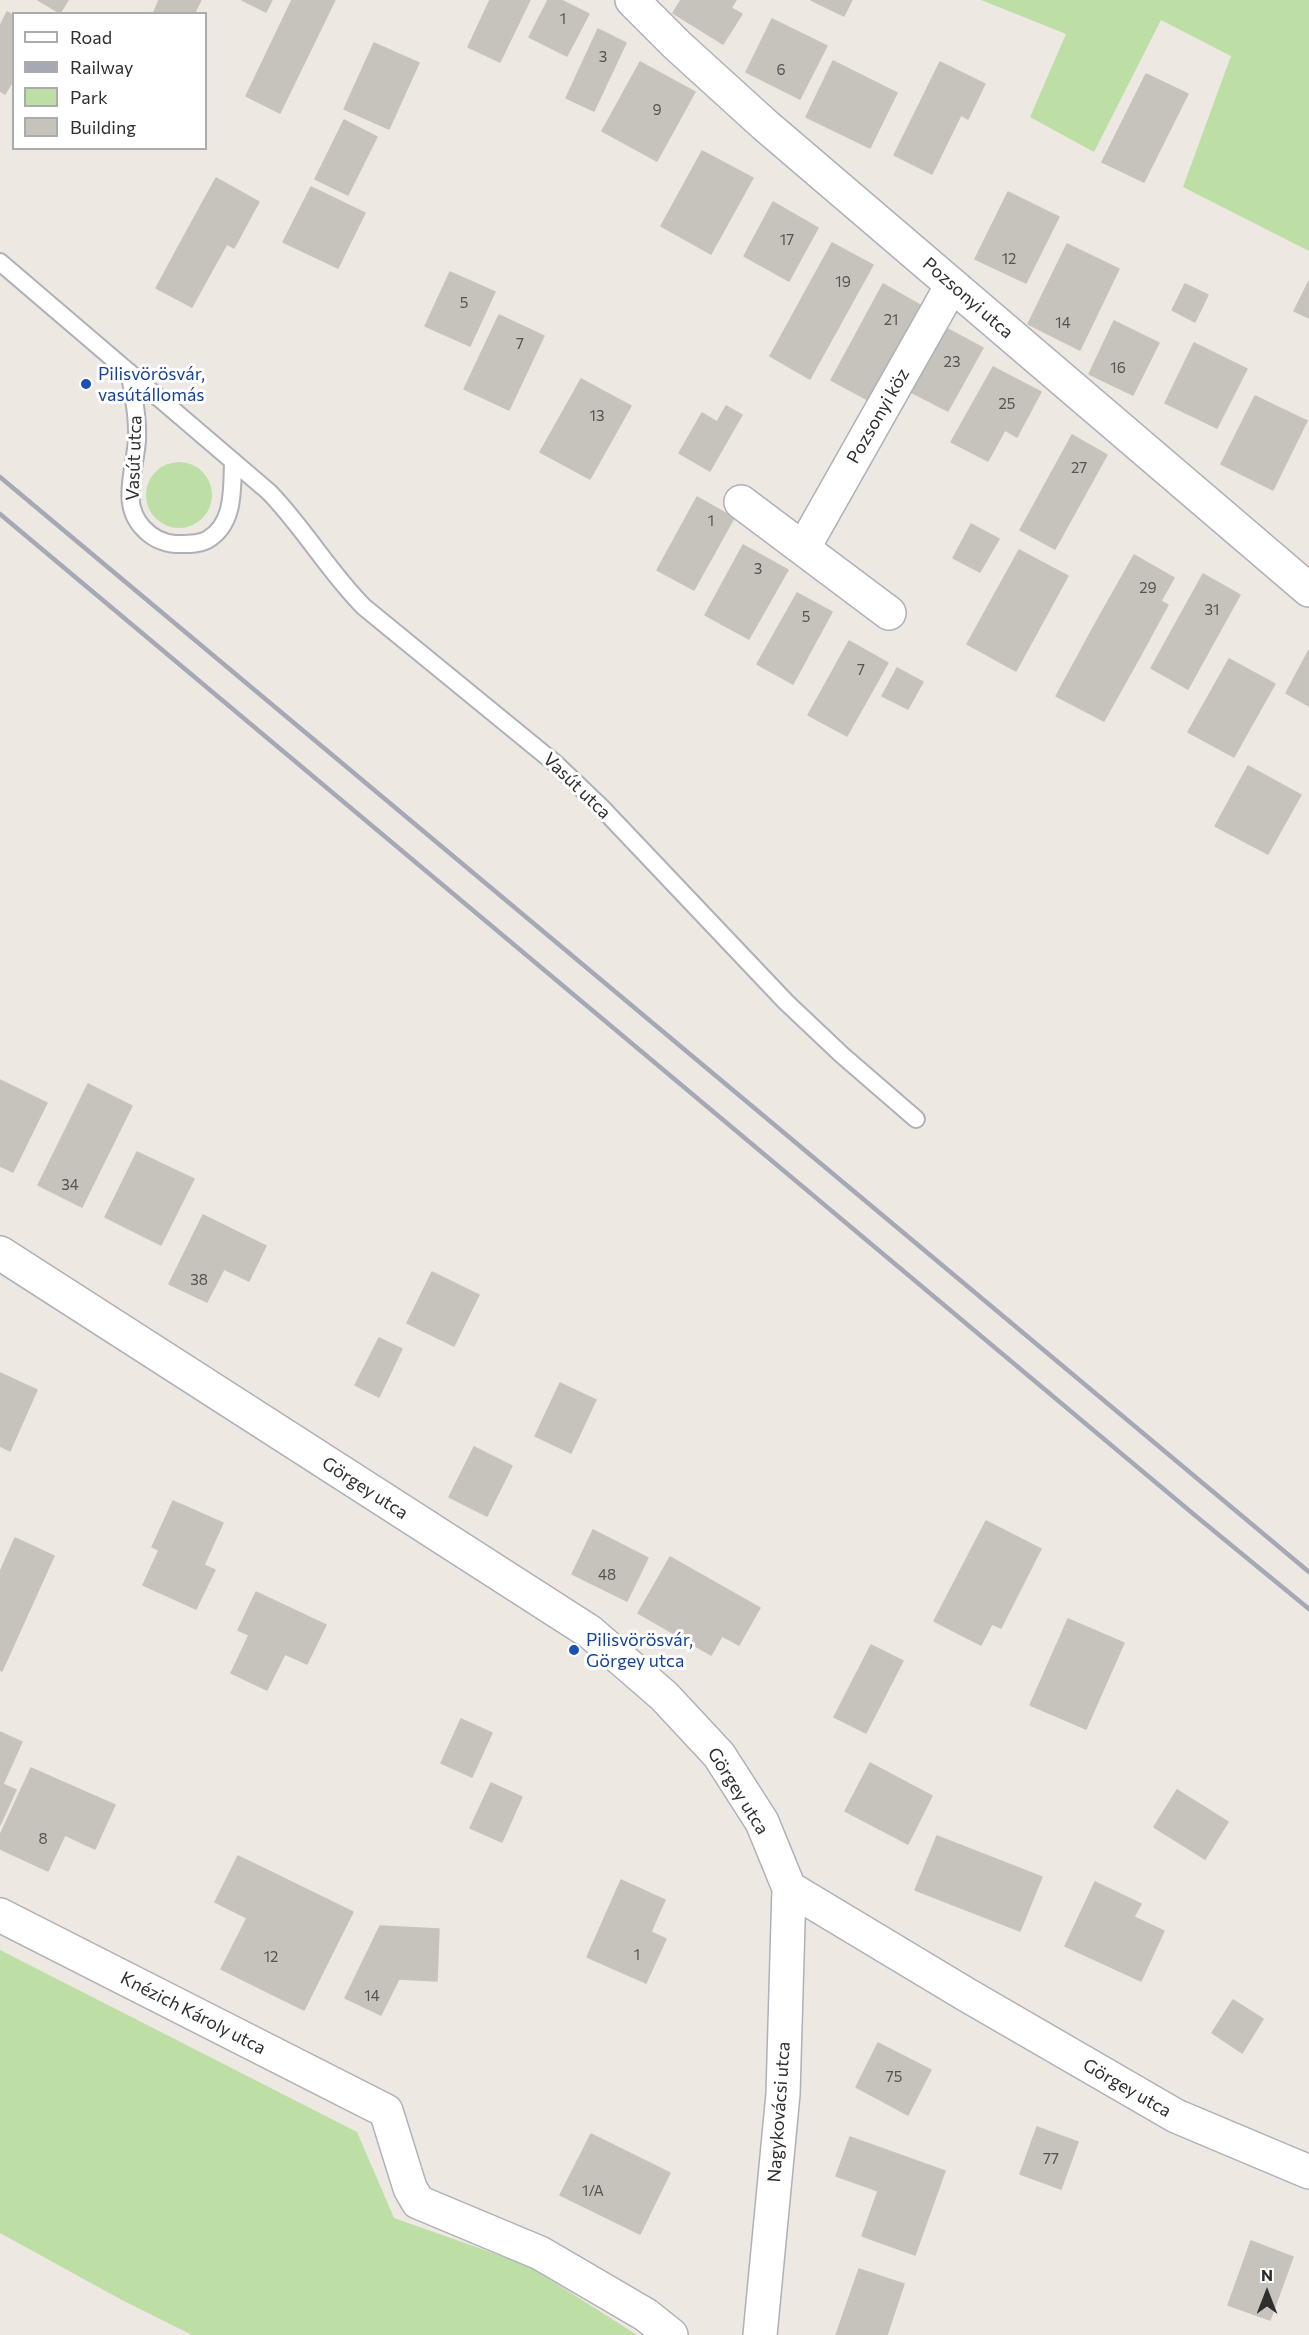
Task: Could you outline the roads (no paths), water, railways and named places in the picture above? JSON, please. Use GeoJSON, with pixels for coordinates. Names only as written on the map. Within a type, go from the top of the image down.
{"type":"FeatureCollection","features":[{"type":"Feature","properties":{"kind":"street","name":"Pozsonyi utca"},"geometry":{"type":"LineString","coordinates":[[632,0],[677,45],[765,125],[1309,590]]}},
{"type":"Feature","properties":{"kind":"street","name":"Pozsonyi köz"},"geometry":{"type":"LineString","coordinates":[[804,547],[952,285]]}},
{"type":"Feature","properties":{"kind":"street"},"geometry":{"type":"LineString","coordinates":[[741,502],[889,613]]}},
{"type":"Feature","properties":{"kind":"street","name":"Görgey utca"},"geometry":{"type":"LineString","coordinates":[[0,1253],[590,1632],[664,1696],[719,1755],[762,1822],[789,1888],[976,2001],[1176,2116],[1309,2172]]}},
{"type":"Feature","properties":{"kind":"street","name":"Nagykovácsi utca"},"geometry":{"type":"LineString","coordinates":[[760,2335],[783,2094],[789,1888]]}},
{"type":"Feature","properties":{"kind":"street","name":"Knézich Károly utca"},"geometry":{"type":"LineString","coordinates":[[0,1915],[386,2111],[410,2188],[418,2202],[540,2253],[646,2315],[671,2335]]}},
{"type":"Feature","properties":{"kind":"lane","name":"Vasút utca"},"geometry":{"type":"LineString","coordinates":[[0,262],[285,508],[346,588],[364,607],[571,778],[786,1002],[842,1055],[916,1119]]}},
{"type":"Feature","properties":{"kind":"lane","name":"Vasút utca"},"geometry":{"type":"LineString","coordinates":[[129,372],[136,405],[137,423],[130,499],[135,519],[149,535],[168,543],[189,545],[207,540],[222,526],[229,512],[232,499],[233,461]]}},
{"type":"Feature","properties":{"kind":"railway"},"geometry":{"type":"LineString","coordinates":[[0,477],[1309,1572]]}},
{"type":"Feature","properties":{"kind":"railway"},"geometry":{"type":"LineString","coordinates":[[0,514],[1309,1609]]}},
{"type":"Feature","properties":{"kind":"place","name":"Pilisvörösvár, vasútállomás"},"geometry":{"type":"Point","coordinates":[86,384]}},
{"type":"Feature","properties":{"kind":"place","name":"Pilisvörösvár, Görgey utca"},"geometry":{"type":"Point","coordinates":[574,1650]}}]}
